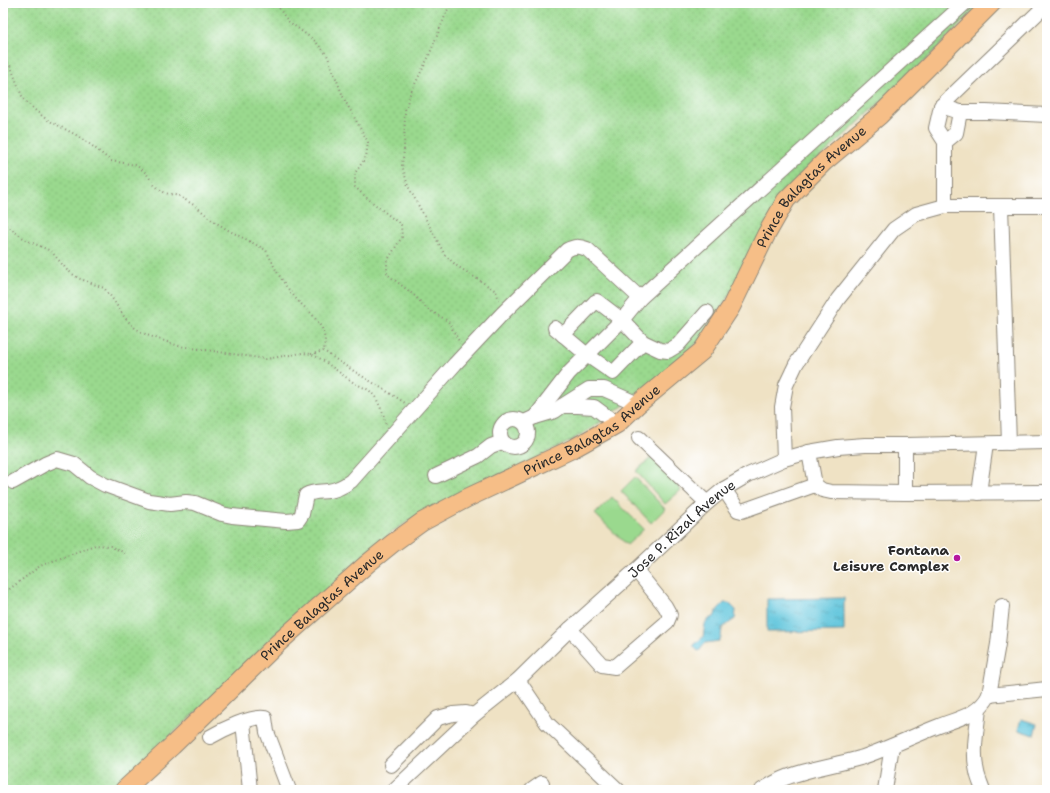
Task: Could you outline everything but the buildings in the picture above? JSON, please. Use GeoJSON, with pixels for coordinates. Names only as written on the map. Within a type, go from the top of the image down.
{"type":"FeatureCollection","features":[{"type":"Feature","properties":{"kind":"main road","name":"Prince Balagtas Avenue"},"geometry":{"type":"LineString","coordinates":[[124,790],[172,746],[277,644],[367,564],[393,543],[422,522],[467,498],[574,448],[617,424],[638,404],[702,351],[731,308],[766,235],[786,200],[825,161],[880,115],[992,3]]}},
{"type":"Feature","properties":{"kind":"street"},"geometry":{"type":"LineString","coordinates":[[638,404],[623,396],[604,389],[588,389],[555,411],[529,420],[510,419],[504,422],[500,428],[499,435],[502,442],[508,447],[516,448],[524,444],[528,437],[529,420],[569,372],[622,320],[640,298],[965,3]]}},
{"type":"Feature","properties":{"kind":"street"},"geometry":{"type":"LineString","coordinates":[[945,206],[944,142],[936,128],[941,106],[1047,4]]}},
{"type":"Feature","properties":{"kind":"street"},"geometry":{"type":"LineString","coordinates":[[941,106],[960,112],[1047,115]]}},
{"type":"Feature","properties":{"kind":"street"},"geometry":{"type":"LineString","coordinates":[[944,142],[956,132],[960,112]]}},
{"type":"Feature","properties":{"kind":"street"},"geometry":{"type":"LineString","coordinates":[[784,459],[782,407],[786,386],[796,364],[838,299],[894,230],[916,214],[945,206],[1047,206]]}},
{"type":"Feature","properties":{"kind":"street"},"geometry":{"type":"LineString","coordinates":[[1001,206],[1008,443]]}},
{"type":"Feature","properties":{"kind":"street"},"geometry":{"type":"LineString","coordinates":[[13,482],[57,459],[74,464],[90,478],[105,485],[149,501],[170,504],[186,502],[195,503],[222,514],[232,516],[293,521],[298,520],[302,514],[306,495],[315,492],[339,489],[351,481],[466,352],[567,250],[572,247],[579,246],[586,249],[640,298]]}},
{"type":"Feature","properties":{"kind":"street"},"geometry":{"type":"LineString","coordinates":[[643,342],[614,373],[587,355],[559,332],[595,302],[599,302],[622,320],[643,342],[660,350],[668,351],[678,346],[707,312]]}},
{"type":"Feature","properties":{"kind":"street"},"geometry":{"type":"LineString","coordinates":[[562,406],[594,407],[617,424]]}},
{"type":"Feature","properties":{"kind":"street"},"geometry":{"type":"LineString","coordinates":[[639,438],[707,502]]}},
{"type":"Feature","properties":{"kind":"street"},"geometry":{"type":"LineString","coordinates":[[436,476],[473,459],[491,446],[502,442]]}},
{"type":"Feature","properties":{"kind":"street","name":"Jose P. Rizal Avenue"},"geometry":{"type":"LineString","coordinates":[[394,790],[474,716],[518,680],[570,629],[636,570],[707,502],[724,489],[748,475],[784,459],[809,452],[838,447],[865,445],[905,446],[1047,442]]}},
{"type":"Feature","properties":{"kind":"street"},"geometry":{"type":"LineString","coordinates":[[979,493],[986,444]]}},
{"type":"Feature","properties":{"kind":"street"},"geometry":{"type":"LineString","coordinates":[[905,446],[905,494]]}},
{"type":"Feature","properties":{"kind":"street"},"geometry":{"type":"LineString","coordinates":[[809,452],[815,485],[822,490],[831,492],[905,494],[1047,492]]}},
{"type":"Feature","properties":{"kind":"street"},"geometry":{"type":"LineString","coordinates":[[724,489],[738,510],[742,511],[815,485]]}},
{"type":"Feature","properties":{"kind":"street"},"geometry":{"type":"LineString","coordinates":[[570,629],[602,665],[615,667],[667,622],[670,615],[665,606],[636,570]]}},
{"type":"Feature","properties":{"kind":"street"},"geometry":{"type":"LineString","coordinates":[[762,790],[778,781],[805,772],[859,758],[892,746],[966,716],[979,709],[986,702],[989,695],[998,644],[1002,606]]}},
{"type":"Feature","properties":{"kind":"street"},"geometry":{"type":"LineString","coordinates":[[518,680],[547,724],[618,790]]}},
{"type":"Feature","properties":{"kind":"street"},"geometry":{"type":"LineString","coordinates":[[989,695],[1047,689]]}},
{"type":"Feature","properties":{"kind":"street"},"geometry":{"type":"LineString","coordinates":[[979,709],[975,741],[976,772],[983,790]]}},
{"type":"Feature","properties":{"kind":"street"},"geometry":{"type":"LineString","coordinates":[[210,737],[243,722],[258,718],[265,712],[267,732],[289,790]]}},
{"type":"Feature","properties":{"kind":"street"},"geometry":{"type":"LineString","coordinates":[[391,765],[438,718],[452,714],[466,713],[474,716]]}},
{"type":"Feature","properties":{"kind":"street"},"geometry":{"type":"LineString","coordinates":[[243,722],[250,790]]}},
{"type":"Feature","properties":{"kind":"street"},"geometry":{"type":"LineString","coordinates":[[886,790],[892,746]]}},
{"type":"Feature","properties":{"kind":"path"},"geometry":{"type":"LineString","coordinates":[[273,3],[288,21],[315,40],[327,55],[344,99],[368,142],[366,157],[355,173],[355,186],[366,198],[401,225],[402,237],[386,261],[387,274],[415,296],[427,309],[448,321],[466,352]]}},
{"type":"Feature","properties":{"kind":"path"},"geometry":{"type":"LineString","coordinates":[[452,3],[447,11],[428,58],[410,94],[405,110],[402,165],[408,186],[445,255],[457,266],[496,292],[502,314]]}},
{"type":"Feature","properties":{"kind":"path"},"geometry":{"type":"LineString","coordinates":[[3,56],[11,67],[23,99],[46,119],[81,138],[111,161],[136,165],[146,173],[155,186],[165,193],[179,196],[198,207],[212,220],[228,230],[266,250],[286,286],[297,300],[312,314],[322,328],[324,351]]}},
{"type":"Feature","properties":{"kind":"path"},"geometry":{"type":"LineString","coordinates":[[3,223],[26,240],[51,251],[67,270],[78,278],[104,288],[124,318],[146,335],[179,346],[266,359],[324,351],[348,368],[380,386],[414,409]]}},
{"type":"Feature","properties":{"kind":"path"},"geometry":{"type":"LineString","coordinates":[[311,354],[321,359],[354,384],[368,390],[376,398],[383,413],[388,431]]}},
{"type":"Feature","properties":{"kind":"path"},"geometry":{"type":"LineString","coordinates":[[3,594],[40,566],[95,545],[110,546],[125,553]]}},
{"type":"Feature","properties":{"kind":"green space"},"geometry":{"type":"Polygon","coordinates":[[[3,3],[981,3],[914,72],[802,174],[703,338],[638,395],[595,426],[569,442],[418,515],[395,530],[372,548],[112,790],[3,790],[3,3]]]}},
{"type":"Feature","properties":{"kind":"green space"},"geometry":{"type":"Polygon","coordinates":[[[652,457],[681,490],[665,504],[636,471],[652,457]]]}},
{"type":"Feature","properties":{"kind":"green space"},"geometry":{"type":"Polygon","coordinates":[[[635,477],[665,509],[651,523],[621,491],[635,477]]]}},
{"type":"Feature","properties":{"kind":"green space"},"geometry":{"type":"Polygon","coordinates":[[[612,497],[644,529],[627,545],[595,514],[612,497]]]}},
{"type":"Feature","properties":{"kind":"water"},"geometry":{"type":"Polygon","coordinates":[[[844,598],[844,631],[767,632],[767,599],[844,598]]]}},
{"type":"Feature","properties":{"kind":"water"},"geometry":{"type":"Polygon","coordinates":[[[724,603],[729,603],[736,610],[735,619],[722,628],[719,641],[705,643],[698,651],[694,645],[703,637],[705,624],[709,619],[714,617],[718,609],[724,603]]]}},
{"type":"Feature","properties":{"kind":"water"},"geometry":{"type":"Polygon","coordinates":[[[1021,719],[1037,724],[1034,735],[1018,730],[1021,719]]]}},
{"type":"Feature","properties":{"kind":"place","name":"Fontana Leisure Complex"},"geometry":{"type":"Point","coordinates":[957,558]}}]}
